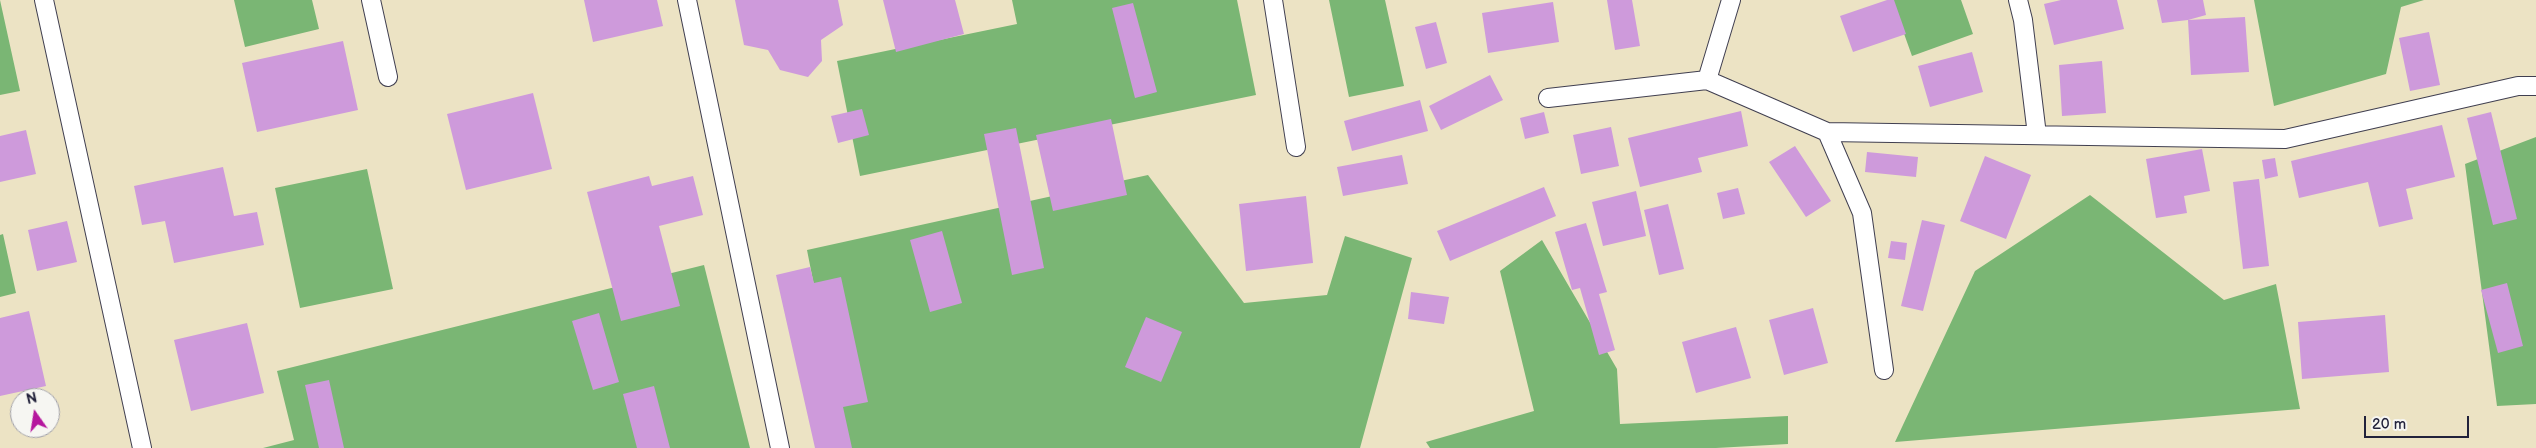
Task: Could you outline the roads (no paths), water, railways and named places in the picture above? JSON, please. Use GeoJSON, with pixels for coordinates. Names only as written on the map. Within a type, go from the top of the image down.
{"type":"FeatureCollection","features":[{"type":"Feature","properties":{"kind":"lane"},"geometry":{"type":"LineString","coordinates":[[44,0],[142,448]]}},
{"type":"Feature","properties":{"kind":"lane"},"geometry":{"type":"LineString","coordinates":[[371,0],[388,77]]}},
{"type":"Feature","properties":{"kind":"lane"},"geometry":{"type":"LineString","coordinates":[[687,0],[780,448]]}},
{"type":"Feature","properties":{"kind":"lane"},"geometry":{"type":"LineString","coordinates":[[1273,0],[1296,147]]}},
{"type":"Feature","properties":{"kind":"lane"},"geometry":{"type":"LineString","coordinates":[[1707,80],[1731,0]]}},
{"type":"Feature","properties":{"kind":"lane"},"geometry":{"type":"LineString","coordinates":[[2018,0],[2023,20],[2037,135]]}},
{"type":"Feature","properties":{"kind":"lane"},"geometry":{"type":"LineString","coordinates":[[1548,98],[1707,80],[1827,132],[2285,139],[2518,86],[2536,86]]}},
{"type":"Feature","properties":{"kind":"lane"},"geometry":{"type":"LineString","coordinates":[[1827,132],[1862,213],[1884,370]]}}]}
